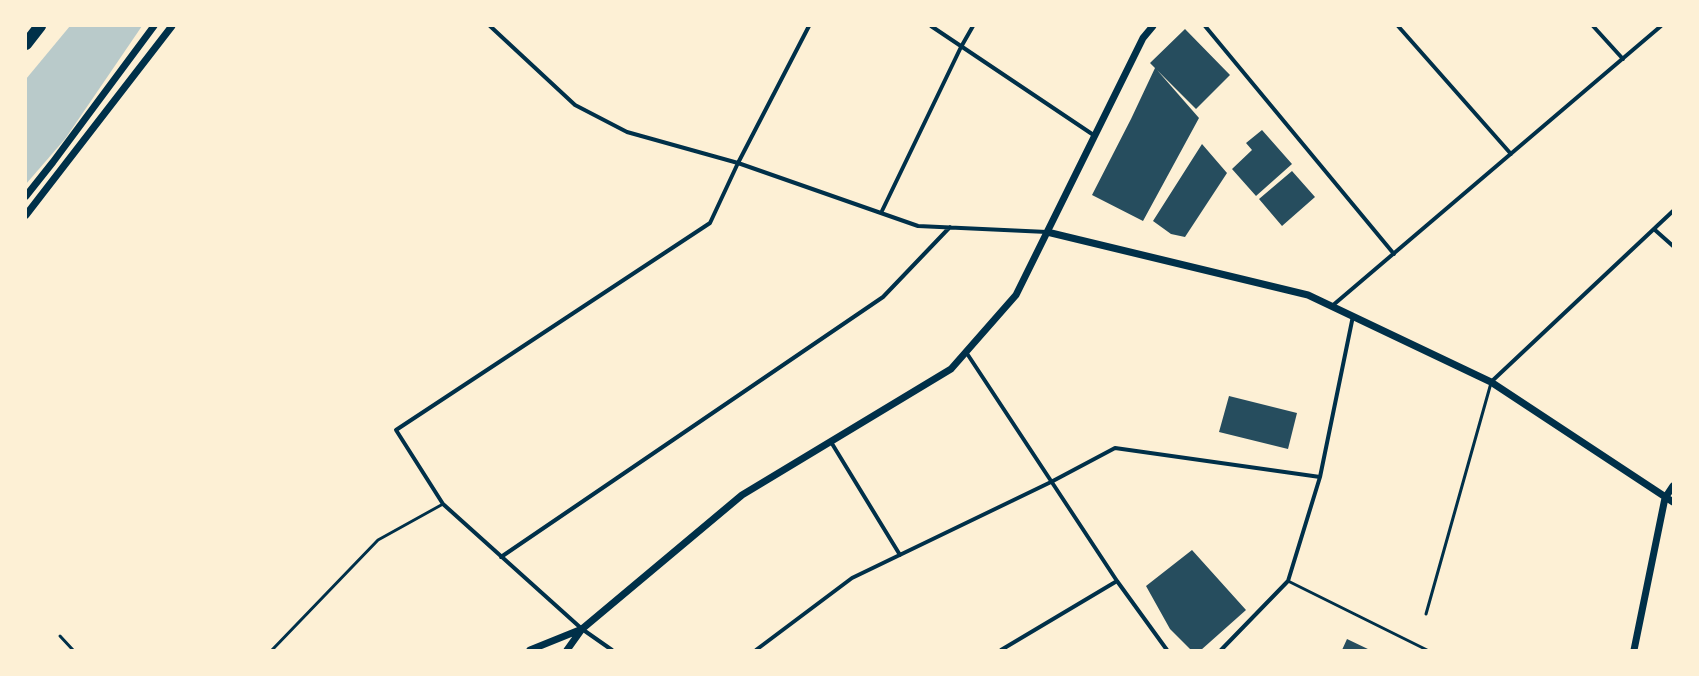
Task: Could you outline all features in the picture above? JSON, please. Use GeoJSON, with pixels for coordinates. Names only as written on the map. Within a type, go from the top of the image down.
{"type":"FeatureCollection","features":[{"type":"Feature","properties":{"kind":"highway"},"geometry":{"type":"LineString","coordinates":[[26,44],[40,26]]}},
{"type":"Feature","properties":{"kind":"street"},"geometry":{"type":"LineString","coordinates":[[26,196],[154,26]]}},
{"type":"Feature","properties":{"kind":"street"},"geometry":{"type":"LineString","coordinates":[[26,215],[172,26]]}},
{"type":"Feature","properties":{"kind":"street"},"geometry":{"type":"LineString","coordinates":[[490,26],[575,105],[628,132],[738,163],[918,226],[1047,232],[1308,295],[1491,382],[1673,502]]}},
{"type":"Feature","properties":{"kind":"street"},"geometry":{"type":"LineString","coordinates":[[612,650],[582,629],[501,558],[443,504],[396,430],[710,223],[738,163],[809,26]]}},
{"type":"Feature","properties":{"kind":"street"},"geometry":{"type":"LineString","coordinates":[[931,26],[1095,136]]}},
{"type":"Feature","properties":{"kind":"street"},"geometry":{"type":"LineString","coordinates":[[881,213],[973,26]]}},
{"type":"Feature","properties":{"kind":"street"},"geometry":{"type":"LineString","coordinates":[[567,650],[582,629],[742,495],[951,369],[1016,295],[1143,38],[1153,26]]}},
{"type":"Feature","properties":{"kind":"street"},"geometry":{"type":"LineString","coordinates":[[1205,26],[1394,254]]}},
{"type":"Feature","properties":{"kind":"street"},"geometry":{"type":"LineString","coordinates":[[1398,26],[1511,154]]}},
{"type":"Feature","properties":{"kind":"street"},"geometry":{"type":"LineString","coordinates":[[1592,26],[1623,59]]}},
{"type":"Feature","properties":{"kind":"street"},"geometry":{"type":"LineString","coordinates":[[1332,306],[1661,26]]}},
{"type":"Feature","properties":{"kind":"street"},"geometry":{"type":"LineString","coordinates":[[1491,382],[1655,230],[1673,211]]}},
{"type":"Feature","properties":{"kind":"street"},"geometry":{"type":"LineString","coordinates":[[501,558],[883,297],[950,228]]}},
{"type":"Feature","properties":{"kind":"street"},"geometry":{"type":"LineString","coordinates":[[1655,230],[1673,246]]}},
{"type":"Feature","properties":{"kind":"street"},"geometry":{"type":"LineString","coordinates":[[1221,650],[1288,581],[1320,477],[1353,316]]}},
{"type":"Feature","properties":{"kind":"street"},"geometry":{"type":"LineString","coordinates":[[966,352],[1117,581],[1167,650]]}},
{"type":"Feature","properties":{"kind":"street"},"geometry":{"type":"LineString","coordinates":[[831,442],[900,554]]}},
{"type":"Feature","properties":{"kind":"street"},"geometry":{"type":"LineString","coordinates":[[756,650],[852,578],[1051,482],[1115,448],[1320,477]]}},
{"type":"Feature","properties":{"kind":"street"},"geometry":{"type":"LineString","coordinates":[[1634,650],[1665,498],[1673,486]]}},
{"type":"Feature","properties":{"kind":"street"},"geometry":{"type":"LineString","coordinates":[[1001,650],[1117,581]]}},
{"type":"Feature","properties":{"kind":"street"},"geometry":{"type":"LineString","coordinates":[[530,650],[582,629]]}},
{"type":"Feature","properties":{"kind":"lane"},"geometry":{"type":"LineString","coordinates":[[1426,614],[1491,382]]}},
{"type":"Feature","properties":{"kind":"lane"},"geometry":{"type":"LineString","coordinates":[[272,650],[378,540],[443,504]]}},
{"type":"Feature","properties":{"kind":"lane"},"geometry":{"type":"LineString","coordinates":[[1288,581],[1427,650]]}},
{"type":"Feature","properties":{"kind":"lane"},"geometry":{"type":"LineString","coordinates":[[60,636],[74,650]]}},
{"type":"Feature","properties":{"kind":"shaded area"},"geometry":{"type":"Polygon","coordinates":[[[70,26],[142,26],[65,139],[26,184],[26,79],[70,26]]]}},
{"type":"Feature","properties":{"kind":"building"},"geometry":{"type":"Polygon","coordinates":[[[1185,29],[1230,75],[1196,109],[1157,70],[1199,118],[1143,221],[1092,195],[1155,68],[1150,63],[1185,29]]]}},
{"type":"Feature","properties":{"kind":"building"},"geometry":{"type":"Polygon","coordinates":[[[1262,130],[1292,164],[1256,196],[1232,169],[1252,150],[1246,143],[1262,130]]]}},
{"type":"Feature","properties":{"kind":"building"},"geometry":{"type":"Polygon","coordinates":[[[1202,144],[1227,173],[1185,237],[1171,234],[1153,221],[1202,144]]]}},
{"type":"Feature","properties":{"kind":"building"},"geometry":{"type":"Polygon","coordinates":[[[1292,171],[1315,197],[1282,226],[1259,199],[1292,171]]]}},
{"type":"Feature","properties":{"kind":"building"},"geometry":{"type":"Polygon","coordinates":[[[1229,396],[1297,413],[1288,449],[1219,432],[1229,396]]]}},
{"type":"Feature","properties":{"kind":"building"},"geometry":{"type":"Polygon","coordinates":[[[1192,550],[1246,610],[1201,650],[1191,650],[1170,629],[1146,586],[1192,550]]]}},
{"type":"Feature","properties":{"kind":"building"},"geometry":{"type":"Polygon","coordinates":[[[1347,639],[1370,650],[1342,650],[1347,639]]]}}]}
